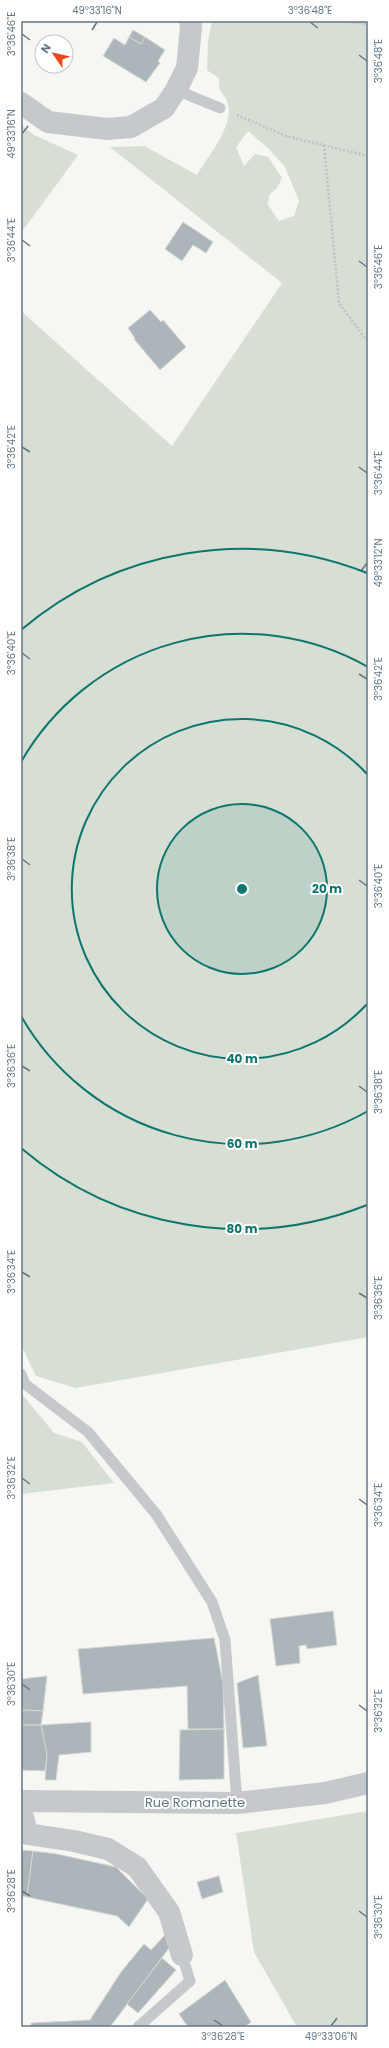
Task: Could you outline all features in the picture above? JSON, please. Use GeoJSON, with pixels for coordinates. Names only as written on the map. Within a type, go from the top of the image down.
{"type":"FeatureCollection","features":[{"type":"Feature","properties":{"kind":"street"},"geometry":{"type":"LineString","coordinates":[[21,103],[48,122],[107,130],[130,127],[164,108],[176,90],[187,68],[191,27],[190,21]]}},
{"type":"Feature","properties":{"kind":"street","name":"Rue Romanette"},"geometry":{"type":"LineString","coordinates":[[21,1801],[237,1803],[325,1793],[368,1784]]}},
{"type":"Feature","properties":{"kind":"street"},"geometry":{"type":"LineString","coordinates":[[21,1811],[28,1834],[74,1841],[108,1849],[137,1866],[169,1912],[182,1955]]}},
{"type":"Feature","properties":{"kind":"lane"},"geometry":{"type":"LineString","coordinates":[[176,90],[220,108]]}},
{"type":"Feature","properties":{"kind":"lane"},"geometry":{"type":"LineString","coordinates":[[21,1374],[25,1384],[88,1432],[156,1514],[212,1602],[225,1640],[237,1803]]}},
{"type":"Feature","properties":{"kind":"lane"},"geometry":{"type":"LineString","coordinates":[[138,2027],[190,1981],[182,1955]]}},
{"type":"Feature","properties":{"kind":"path"},"geometry":{"type":"LineString","coordinates":[[347,21],[368,25]]}},
{"type":"Feature","properties":{"kind":"path"},"geometry":{"type":"LineString","coordinates":[[220,108],[286,136],[368,156]]}},
{"type":"Feature","properties":{"kind":"path"},"geometry":{"type":"LineString","coordinates":[[324,145],[339,303],[368,342]]}},
{"type":"Feature","properties":{"kind":"shaded area"},"geometry":{"type":"Polygon","coordinates":[[[212,21],[368,21],[368,1337],[76,1388],[36,1376],[21,1345],[21,311],[172,446],[282,283],[110,147],[144,146],[197,175],[219,141],[224,131],[229,113],[228,104],[219,87],[219,78],[207,70],[208,41],[212,21]],[[248,131],[236,147],[244,166],[255,154],[268,157],[282,178],[277,188],[269,195],[268,205],[279,221],[294,216],[299,201],[285,167],[269,149],[248,131]]]}},
{"type":"Feature","properties":{"kind":"shaded area"},"geometry":{"type":"Polygon","coordinates":[[[21,125],[34,135],[78,155],[21,233],[21,125]]]}},
{"type":"Feature","properties":{"kind":"shaded area"},"geometry":{"type":"Polygon","coordinates":[[[21,1393],[54,1433],[82,1442],[114,1483],[21,1494],[21,1393]]]}},
{"type":"Feature","properties":{"kind":"shaded area"},"geometry":{"type":"Polygon","coordinates":[[[368,1811],[368,2027],[297,2027],[254,1952],[236,1833],[368,1811]]]}},
{"type":"Feature","properties":{"kind":"building"},"geometry":{"type":"Polygon","coordinates":[[[133,30],[145,37],[141,44],[129,37],[133,30]]]}},
{"type":"Feature","properties":{"kind":"building"},"geometry":{"type":"Polygon","coordinates":[[[129,37],[141,44],[145,37],[165,50],[158,61],[160,63],[146,82],[103,56],[114,38],[125,45],[129,37]]]}},
{"type":"Feature","properties":{"kind":"building"},"geometry":{"type":"Polygon","coordinates":[[[183,222],[213,242],[206,253],[193,245],[182,261],[165,249],[183,222]]]}},
{"type":"Feature","properties":{"kind":"building"},"geometry":{"type":"Polygon","coordinates":[[[150,310],[161,322],[163,320],[186,347],[160,370],[134,339],[135,338],[128,328],[150,310]]]}},
{"type":"Feature","properties":{"kind":"building"},"geometry":{"type":"Polygon","coordinates":[[[333,1611],[337,1645],[307,1649],[306,1645],[299,1646],[300,1663],[276,1666],[270,1619],[333,1611]]]}},
{"type":"Feature","properties":{"kind":"building"},"geometry":{"type":"Polygon","coordinates":[[[214,1638],[223,1683],[224,1729],[188,1729],[187,1686],[83,1694],[78,1649],[214,1638]]]}},
{"type":"Feature","properties":{"kind":"building"},"geometry":{"type":"Polygon","coordinates":[[[258,1675],[267,1746],[243,1748],[237,1683],[258,1675]]]}},
{"type":"Feature","properties":{"kind":"building"},"geometry":{"type":"Polygon","coordinates":[[[47,1676],[43,1711],[21,1710],[21,1679],[47,1676]]]}},
{"type":"Feature","properties":{"kind":"building"},"geometry":{"type":"Polygon","coordinates":[[[21,1710],[43,1711],[41,1725],[21,1725],[21,1710]]]}},
{"type":"Feature","properties":{"kind":"building"},"geometry":{"type":"Polygon","coordinates":[[[91,1722],[91,1752],[59,1755],[56,1780],[45,1780],[47,1754],[41,1725],[91,1722]]]}},
{"type":"Feature","properties":{"kind":"building"},"geometry":{"type":"Polygon","coordinates":[[[21,1725],[41,1725],[47,1754],[45,1771],[21,1770],[21,1725]]]}},
{"type":"Feature","properties":{"kind":"building"},"geometry":{"type":"Polygon","coordinates":[[[224,1729],[224,1779],[179,1780],[180,1730],[224,1729]]]}},
{"type":"Feature","properties":{"kind":"building"},"geometry":{"type":"Polygon","coordinates":[[[21,1850],[33,1851],[27,1897],[21,1896],[21,1850]]]}},
{"type":"Feature","properties":{"kind":"building"},"geometry":{"type":"Polygon","coordinates":[[[33,1851],[57,1854],[116,1867],[148,1899],[129,1927],[117,1916],[27,1897],[33,1851]]]}},
{"type":"Feature","properties":{"kind":"building"},"geometry":{"type":"Polygon","coordinates":[[[219,1876],[223,1892],[202,1899],[197,1882],[219,1876]]]}},
{"type":"Feature","properties":{"kind":"building"},"geometry":{"type":"Polygon","coordinates":[[[165,1935],[169,1948],[110,2027],[31,2027],[31,2023],[90,2020],[121,1972],[144,1944],[151,1950],[165,1935]]]}},
{"type":"Feature","properties":{"kind":"building"},"geometry":{"type":"Polygon","coordinates":[[[162,1958],[176,1970],[138,2013],[127,2004],[162,1958]]]}},
{"type":"Feature","properties":{"kind":"building"},"geometry":{"type":"Polygon","coordinates":[[[225,1980],[251,2022],[245,2027],[188,2027],[179,2014],[225,1980]]]}}]}
